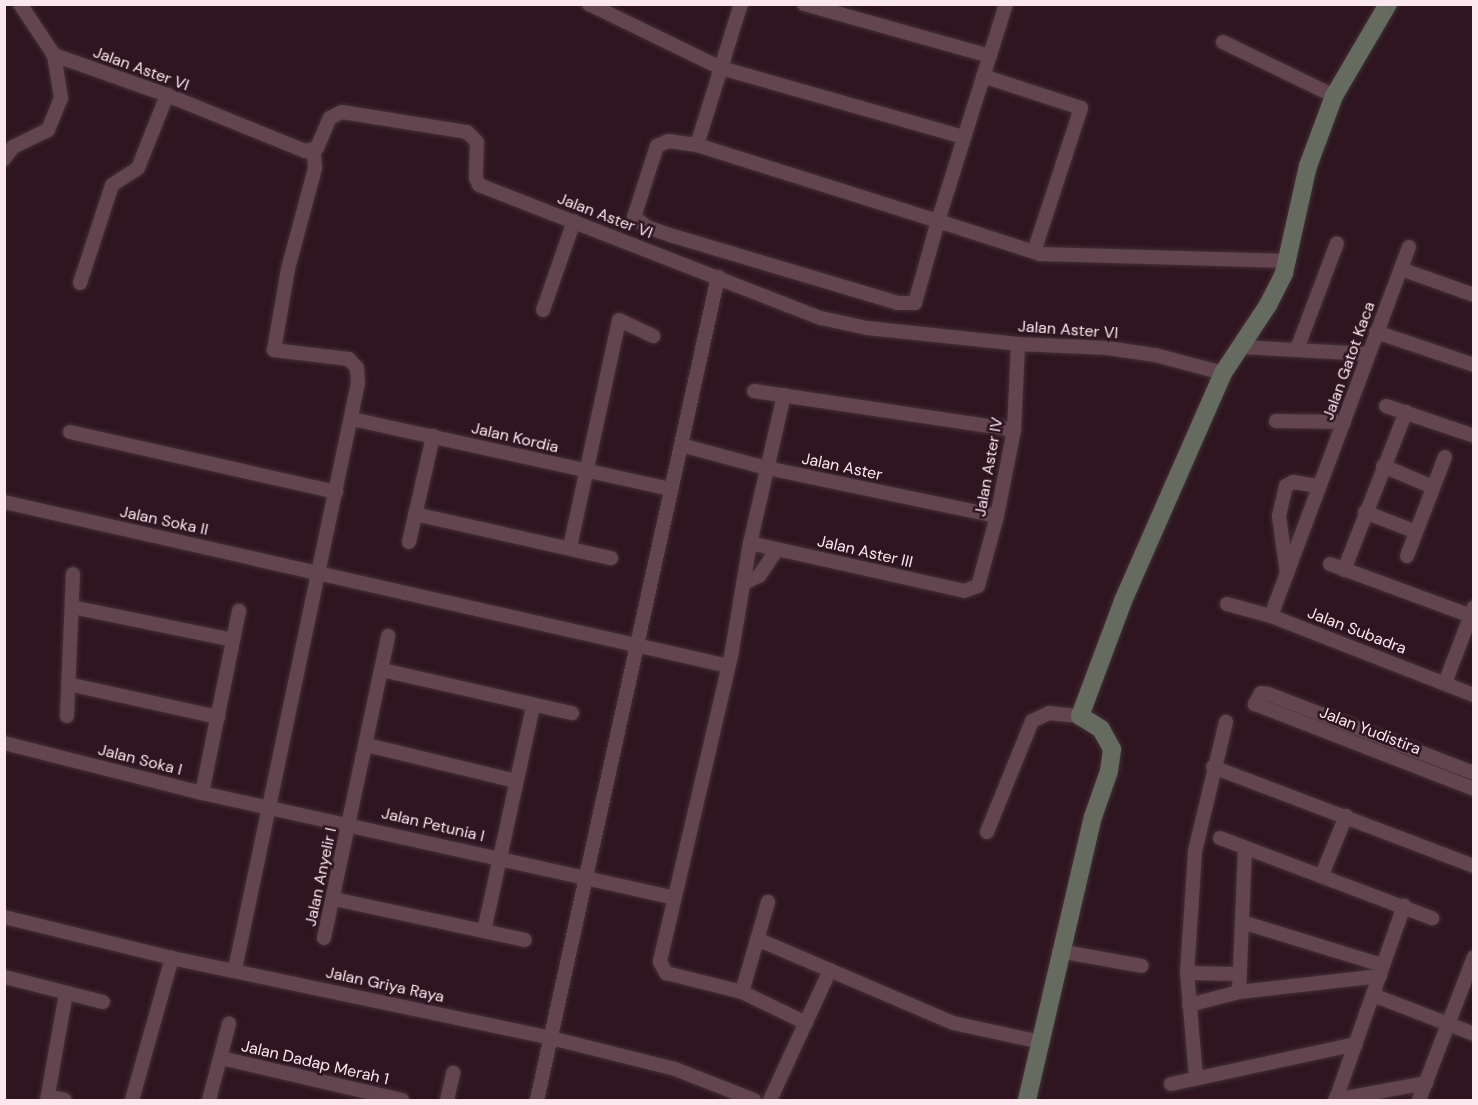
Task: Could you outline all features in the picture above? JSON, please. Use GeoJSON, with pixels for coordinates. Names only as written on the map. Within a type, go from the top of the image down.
{"type":"FeatureCollection","features":[{"type":"Feature","properties":{"kind":"street"},"geometry":{"type":"LineString","coordinates":[[4,159],[13,147],[41,136],[54,120],[61,84],[54,55],[20,4]]}},
{"type":"Feature","properties":{"kind":"street"},"geometry":{"type":"LineString","coordinates":[[589,4],[721,68],[964,137]]}},
{"type":"Feature","properties":{"kind":"street"},"geometry":{"type":"LineString","coordinates":[[697,145],[741,4]]}},
{"type":"Feature","properties":{"kind":"street"},"geometry":{"type":"LineString","coordinates":[[804,4],[990,56]]}},
{"type":"Feature","properties":{"kind":"street"},"geometry":{"type":"LineString","coordinates":[[1006,4],[938,221],[915,303],[898,303],[647,227],[634,217],[657,146],[668,141],[697,145],[938,221],[1034,252],[1069,258],[1289,261]]}},
{"type":"Feature","properties":{"kind":"street"},"geometry":{"type":"LineString","coordinates":[[1080,717],[1123,601],[1223,373],[1268,305],[1289,261],[1308,166],[1334,96],[1388,4]]}},
{"type":"Feature","properties":{"kind":"street"},"geometry":{"type":"LineString","coordinates":[[1223,42],[1334,96]]}},
{"type":"Feature","properties":{"kind":"street","name":"Jalan Aster VI"},"geometry":{"type":"LineString","coordinates":[[54,55],[314,152],[334,113],[467,132],[477,142],[476,178],[479,185],[821,318],[867,328],[1018,344],[1107,348],[1155,355],[1223,373]]}},
{"type":"Feature","properties":{"kind":"street"},"geometry":{"type":"LineString","coordinates":[[983,76],[1081,108],[1034,252]]}},
{"type":"Feature","properties":{"kind":"street"},"geometry":{"type":"LineString","coordinates":[[80,283],[112,185],[138,168],[166,95]]}},
{"type":"Feature","properties":{"kind":"street"},"geometry":{"type":"LineString","coordinates":[[235,969],[316,571],[336,492],[358,384],[354,362],[274,350],[288,269],[315,168],[314,152]]}},
{"type":"Feature","properties":{"kind":"street"},"geometry":{"type":"LineString","coordinates":[[543,310],[574,221]]}},
{"type":"Feature","properties":{"kind":"street"},"geometry":{"type":"LineString","coordinates":[[1297,349],[1337,243]]}},
{"type":"Feature","properties":{"kind":"street","name":"Jalan Gatot Kaca"},"geometry":{"type":"LineString","coordinates":[[1271,616],[1409,247]]}},
{"type":"Feature","properties":{"kind":"street"},"geometry":{"type":"LineString","coordinates":[[1401,269],[1473,295]]}},
{"type":"Feature","properties":{"kind":"street"},"geometry":{"type":"LineString","coordinates":[[537,1101],[589,877],[718,278]]}},
{"type":"Feature","properties":{"kind":"street"},"geometry":{"type":"LineString","coordinates":[[570,547],[584,472],[619,320],[653,336]]}},
{"type":"Feature","properties":{"kind":"street"},"geometry":{"type":"LineString","coordinates":[[1376,332],[1473,365]]}},
{"type":"Feature","properties":{"kind":"street","name":"Jalan Aster IV"},"geometry":{"type":"LineString","coordinates":[[972,590],[982,579],[998,516],[1014,429],[1018,344]]}},
{"type":"Feature","properties":{"kind":"street"},"geometry":{"type":"LineString","coordinates":[[1241,347],[1369,354]]}},
{"type":"Feature","properties":{"kind":"street"},"geometry":{"type":"LineString","coordinates":[[754,391],[1014,429]]}},
{"type":"Feature","properties":{"kind":"street"},"geometry":{"type":"LineString","coordinates":[[784,395],[750,543],[728,666],[672,897],[660,962],[663,970],[742,992],[806,1023]]}},
{"type":"Feature","properties":{"kind":"street"},"geometry":{"type":"LineString","coordinates":[[1386,406],[1473,436]]}},
{"type":"Feature","properties":{"kind":"street"},"geometry":{"type":"LineString","coordinates":[[1344,570],[1406,412]]}},
{"type":"Feature","properties":{"kind":"street","name":"Jalan Kordia"},"geometry":{"type":"LineString","coordinates":[[352,419],[584,472],[671,489]]}},
{"type":"Feature","properties":{"kind":"street"},"geometry":{"type":"LineString","coordinates":[[1276,421],[1344,422]]}},
{"type":"Feature","properties":{"kind":"street"},"geometry":{"type":"LineString","coordinates":[[70,432],[336,492]]}},
{"type":"Feature","properties":{"kind":"street"},"geometry":{"type":"LineString","coordinates":[[409,542],[433,436]]}},
{"type":"Feature","properties":{"kind":"street","name":"Jalan Aster"},"geometry":{"type":"LineString","coordinates":[[681,445],[767,468],[998,516]]}},
{"type":"Feature","properties":{"kind":"street"},"geometry":{"type":"LineString","coordinates":[[1407,556],[1445,457]]}},
{"type":"Feature","properties":{"kind":"street"},"geometry":{"type":"LineString","coordinates":[[1383,466],[1433,488]]}},
{"type":"Feature","properties":{"kind":"street","name":"Jalan Gatot Kaca"},"geometry":{"type":"LineString","coordinates":[[1287,574],[1279,516],[1286,486],[1293,482],[1319,486]]}},
{"type":"Feature","properties":{"kind":"street","name":"Jalan Soka II"},"geometry":{"type":"LineString","coordinates":[[4,502],[639,643],[728,666]]}},
{"type":"Feature","properties":{"kind":"street"},"geometry":{"type":"LineString","coordinates":[[1365,512],[1416,531]]}},
{"type":"Feature","properties":{"kind":"street"},"geometry":{"type":"LineString","coordinates":[[415,514],[611,558]]}},
{"type":"Feature","properties":{"kind":"street","name":"Jalan Aster III"},"geometry":{"type":"LineString","coordinates":[[750,543],[964,591],[972,590]]}},
{"type":"Feature","properties":{"kind":"street"},"geometry":{"type":"LineString","coordinates":[[743,583],[759,576],[777,549]]}},
{"type":"Feature","properties":{"kind":"street"},"geometry":{"type":"LineString","coordinates":[[1330,564],[1472,613],[1445,683]]}},
{"type":"Feature","properties":{"kind":"street"},"geometry":{"type":"LineString","coordinates":[[67,717],[73,574]]}},
{"type":"Feature","properties":{"kind":"street","name":"Jalan Subadra"},"geometry":{"type":"LineString","coordinates":[[1227,604],[1271,616],[1473,695]]}},
{"type":"Feature","properties":{"kind":"street"},"geometry":{"type":"LineString","coordinates":[[72,607],[233,640]]}},
{"type":"Feature","properties":{"kind":"street"},"geometry":{"type":"LineString","coordinates":[[202,793],[239,611]]}},
{"type":"Feature","properties":{"kind":"street","name":"Jalan Anyelir I"},"geometry":{"type":"LineString","coordinates":[[324,938],[367,745],[388,636]]}},
{"type":"Feature","properties":{"kind":"street"},"geometry":{"type":"LineString","coordinates":[[382,670],[533,707],[572,713]]}},
{"type":"Feature","properties":{"kind":"street"},"geometry":{"type":"LineString","coordinates":[[68,684],[218,717]]}},
{"type":"Feature","properties":{"kind":"street","name":"Jalan Yudistira"},"geometry":{"type":"LineString","coordinates":[[1473,773],[1268,694],[1261,693],[1255,704],[1473,789]]}},
{"type":"Feature","properties":{"kind":"street"},"geometry":{"type":"LineString","coordinates":[[484,931],[533,707]]}},
{"type":"Feature","properties":{"kind":"street"},"geometry":{"type":"LineString","coordinates":[[987,832],[1032,721],[1049,713],[1080,717],[1101,729],[1112,749],[1110,771],[1093,816],[1059,951],[1027,1101]]}},
{"type":"Feature","properties":{"kind":"street"},"geometry":{"type":"LineString","coordinates":[[1197,1077],[1187,972],[1194,851],[1226,722]]}},
{"type":"Feature","properties":{"kind":"street","name":"Jalan Soka I"},"geometry":{"type":"LineString","coordinates":[[4,742],[202,793],[269,805]]}},
{"type":"Feature","properties":{"kind":"street"},"geometry":{"type":"LineString","coordinates":[[367,745],[516,781]]}},
{"type":"Feature","properties":{"kind":"street"},"geometry":{"type":"LineString","coordinates":[[1213,767],[1473,866]]}},
{"type":"Feature","properties":{"kind":"street","name":"Jalan Petunia I"},"geometry":{"type":"LineString","coordinates":[[269,805],[672,897]]}},
{"type":"Feature","properties":{"kind":"street"},"geometry":{"type":"LineString","coordinates":[[1322,875],[1346,816]]}},
{"type":"Feature","properties":{"kind":"street"},"geometry":{"type":"LineString","coordinates":[[1220,838],[1432,918]]}},
{"type":"Feature","properties":{"kind":"street"},"geometry":{"type":"LineString","coordinates":[[1239,992],[1245,848]]}},
{"type":"Feature","properties":{"kind":"street"},"geometry":{"type":"LineString","coordinates":[[334,899],[525,940]]}},
{"type":"Feature","properties":{"kind":"street"},"geometry":{"type":"LineString","coordinates":[[742,992],[768,902]]}},
{"type":"Feature","properties":{"kind":"street"},"geometry":{"type":"LineString","coordinates":[[1335,1100],[1404,906]]}},
{"type":"Feature","properties":{"kind":"street","name":"Jalan Griya Raya"},"geometry":{"type":"LineString","coordinates":[[4,917],[172,958],[235,969],[551,1038],[675,1069],[754,1101]]}},
{"type":"Feature","properties":{"kind":"street"},"geometry":{"type":"LineString","coordinates":[[1242,922],[1381,971]]}},
{"type":"Feature","properties":{"kind":"street"},"geometry":{"type":"LineString","coordinates":[[757,939],[953,1023],[1041,1042]]}},
{"type":"Feature","properties":{"kind":"street"},"geometry":{"type":"LineString","coordinates":[[1059,951],[1143,966]]}},
{"type":"Feature","properties":{"kind":"street"},"geometry":{"type":"LineString","coordinates":[[1419,1101],[1473,957]]}},
{"type":"Feature","properties":{"kind":"street"},"geometry":{"type":"LineString","coordinates":[[132,1101],[172,958]]}},
{"type":"Feature","properties":{"kind":"street"},"geometry":{"type":"LineString","coordinates":[[770,1101],[830,970]]}},
{"type":"Feature","properties":{"kind":"street"},"geometry":{"type":"LineString","coordinates":[[1189,1005],[1239,992],[1381,971]]}},
{"type":"Feature","properties":{"kind":"street"},"geometry":{"type":"LineString","coordinates":[[1187,972],[1239,974]]}},
{"type":"Feature","properties":{"kind":"street"},"geometry":{"type":"LineString","coordinates":[[5,977],[103,1002]]}},
{"type":"Feature","properties":{"kind":"street"},"geometry":{"type":"LineString","coordinates":[[65,1101],[47,1098],[66,993]]}},
{"type":"Feature","properties":{"kind":"street"},"geometry":{"type":"LineString","coordinates":[[1373,995],[1449,1022],[1473,1034]]}},
{"type":"Feature","properties":{"kind":"street"},"geometry":{"type":"LineString","coordinates":[[209,1101],[229,1024]]}},
{"type":"Feature","properties":{"kind":"street"},"geometry":{"type":"LineString","coordinates":[[1171,1084],[1356,1044]]}},
{"type":"Feature","properties":{"kind":"street","name":"Jalan Dadap Merah 1"},"geometry":{"type":"LineString","coordinates":[[221,1058],[402,1101]]}},
{"type":"Feature","properties":{"kind":"street"},"geometry":{"type":"LineString","coordinates":[[447,1101],[453,1073]]}},
{"type":"Feature","properties":{"kind":"street"},"geometry":{"type":"LineString","coordinates":[[1335,1100],[1426,1083]]}}]}
